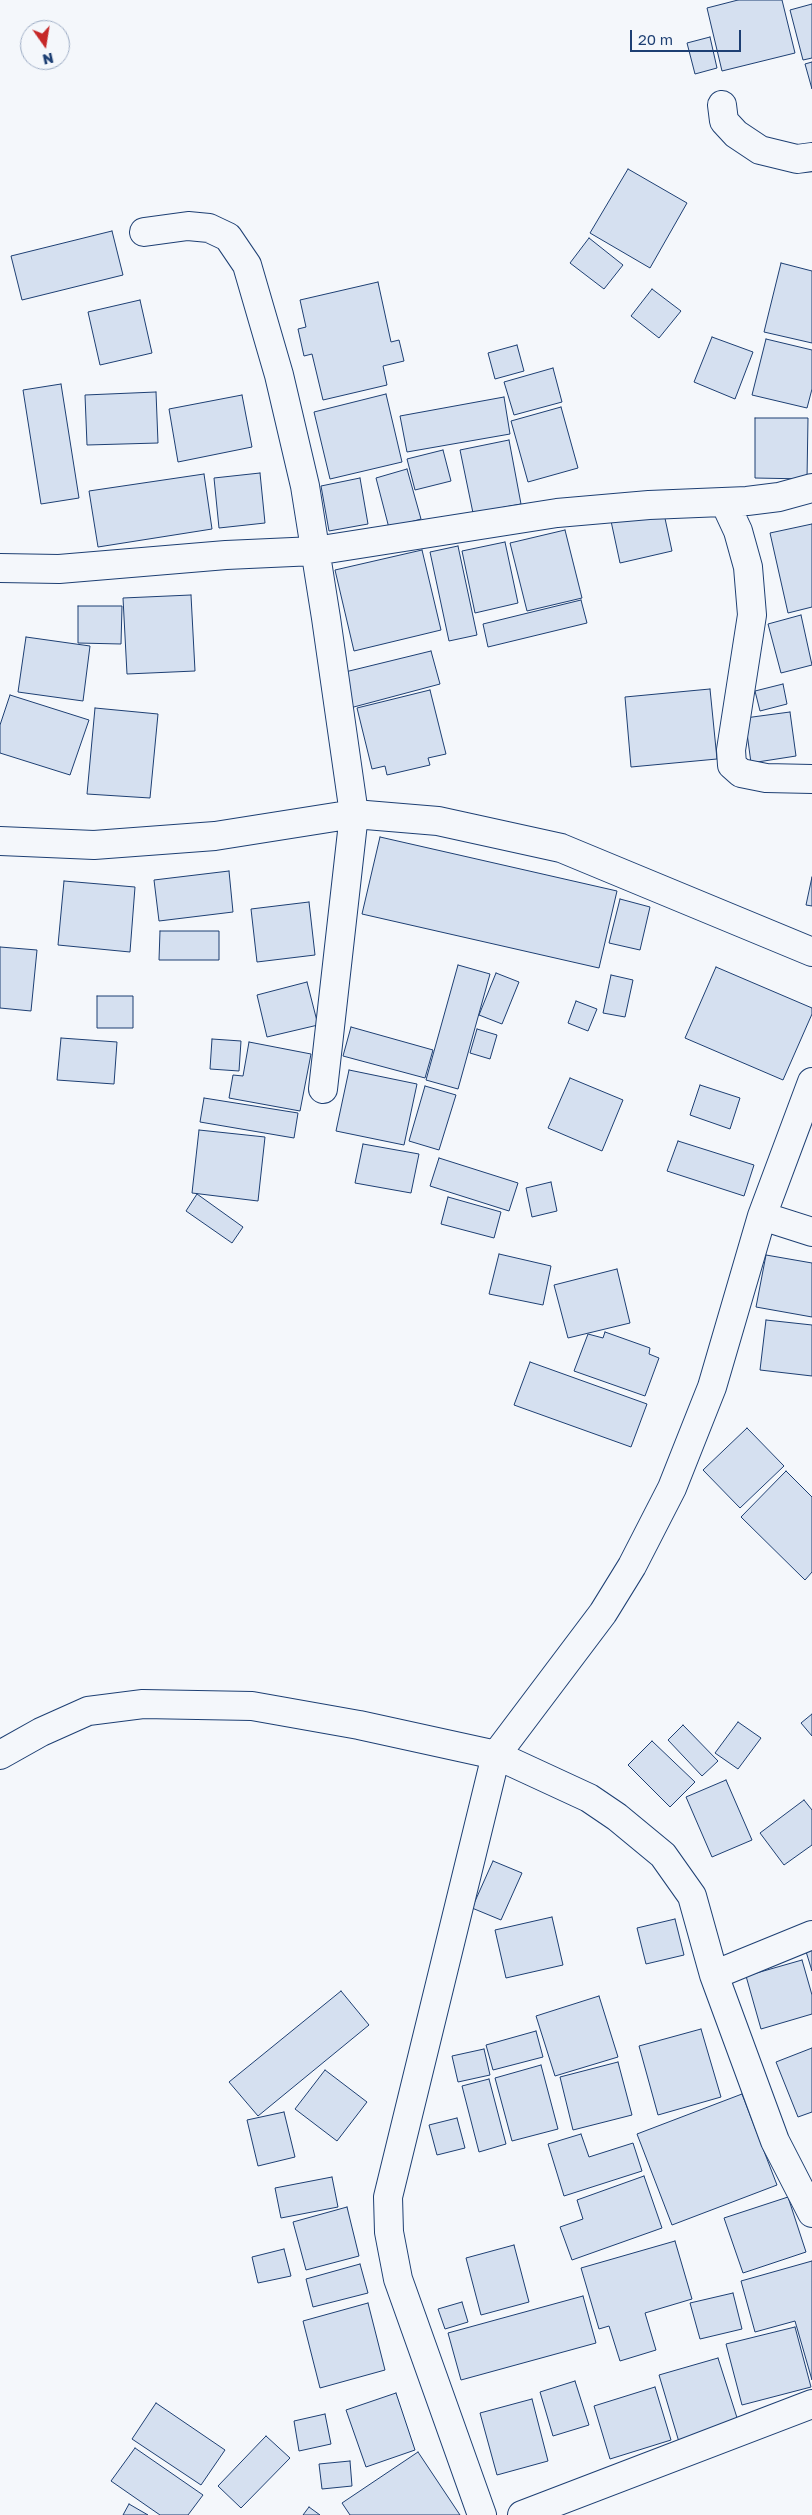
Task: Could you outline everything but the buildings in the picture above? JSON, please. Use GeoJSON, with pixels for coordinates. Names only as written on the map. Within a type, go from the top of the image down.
{"type":"FeatureCollection","features":[{"type":"Feature","properties":{"kind":"street"},"geometry":{"type":"LineString","coordinates":[[722,105],[724,121],[736,134],[760,150],[797,159],[812,157]]}},
{"type":"Feature","properties":{"kind":"street"},"geometry":{"type":"LineString","coordinates":[[144,232],[188,226],[209,228],[228,237],[247,265],[293,433],[305,486],[354,814],[323,1089]]}},
{"type":"Feature","properties":{"kind":"street"},"geometry":{"type":"LineString","coordinates":[[0,568],[59,569],[226,555],[315,551],[556,514],[648,505],[725,503],[779,497],[812,488]]}},
{"type":"Feature","properties":{"kind":"street"},"geometry":{"type":"LineString","coordinates":[[725,503],[738,531],[748,567],[752,615],[731,750],[732,765],[741,773],[766,778],[812,779]]}},
{"type":"Feature","properties":{"kind":"street"},"geometry":{"type":"LineString","coordinates":[[0,841],[94,845],[113,844],[216,836],[354,814],[438,821],[561,848],[812,952]]}},
{"type":"Feature","properties":{"kind":"street"},"geometry":{"type":"LineString","coordinates":[[482,2515],[398,2279],[389,2232],[388,2197],[496,1755],[603,1613],[632,1566],[672,1488],[712,1387],[762,1216],[812,1082]]}},
{"type":"Feature","properties":{"kind":"street"},"geometry":{"type":"LineString","coordinates":[[762,1216],[812,1232]]}},
{"type":"Feature","properties":{"kind":"street"},"geometry":{"type":"LineString","coordinates":[[0,1755],[41,1732],[88,1711],[143,1704],[252,1706],[360,1725],[496,1755],[589,1798],[617,1817],[663,1855],[692,1896],[714,1975],[775,2141],[812,2213]]}},
{"type":"Feature","properties":{"kind":"street"},"geometry":{"type":"LineString","coordinates":[[714,1975],[812,1935]]}},
{"type":"Feature","properties":{"kind":"street"},"geometry":{"type":"LineString","coordinates":[[522,2515],[812,2404]]}}]}
